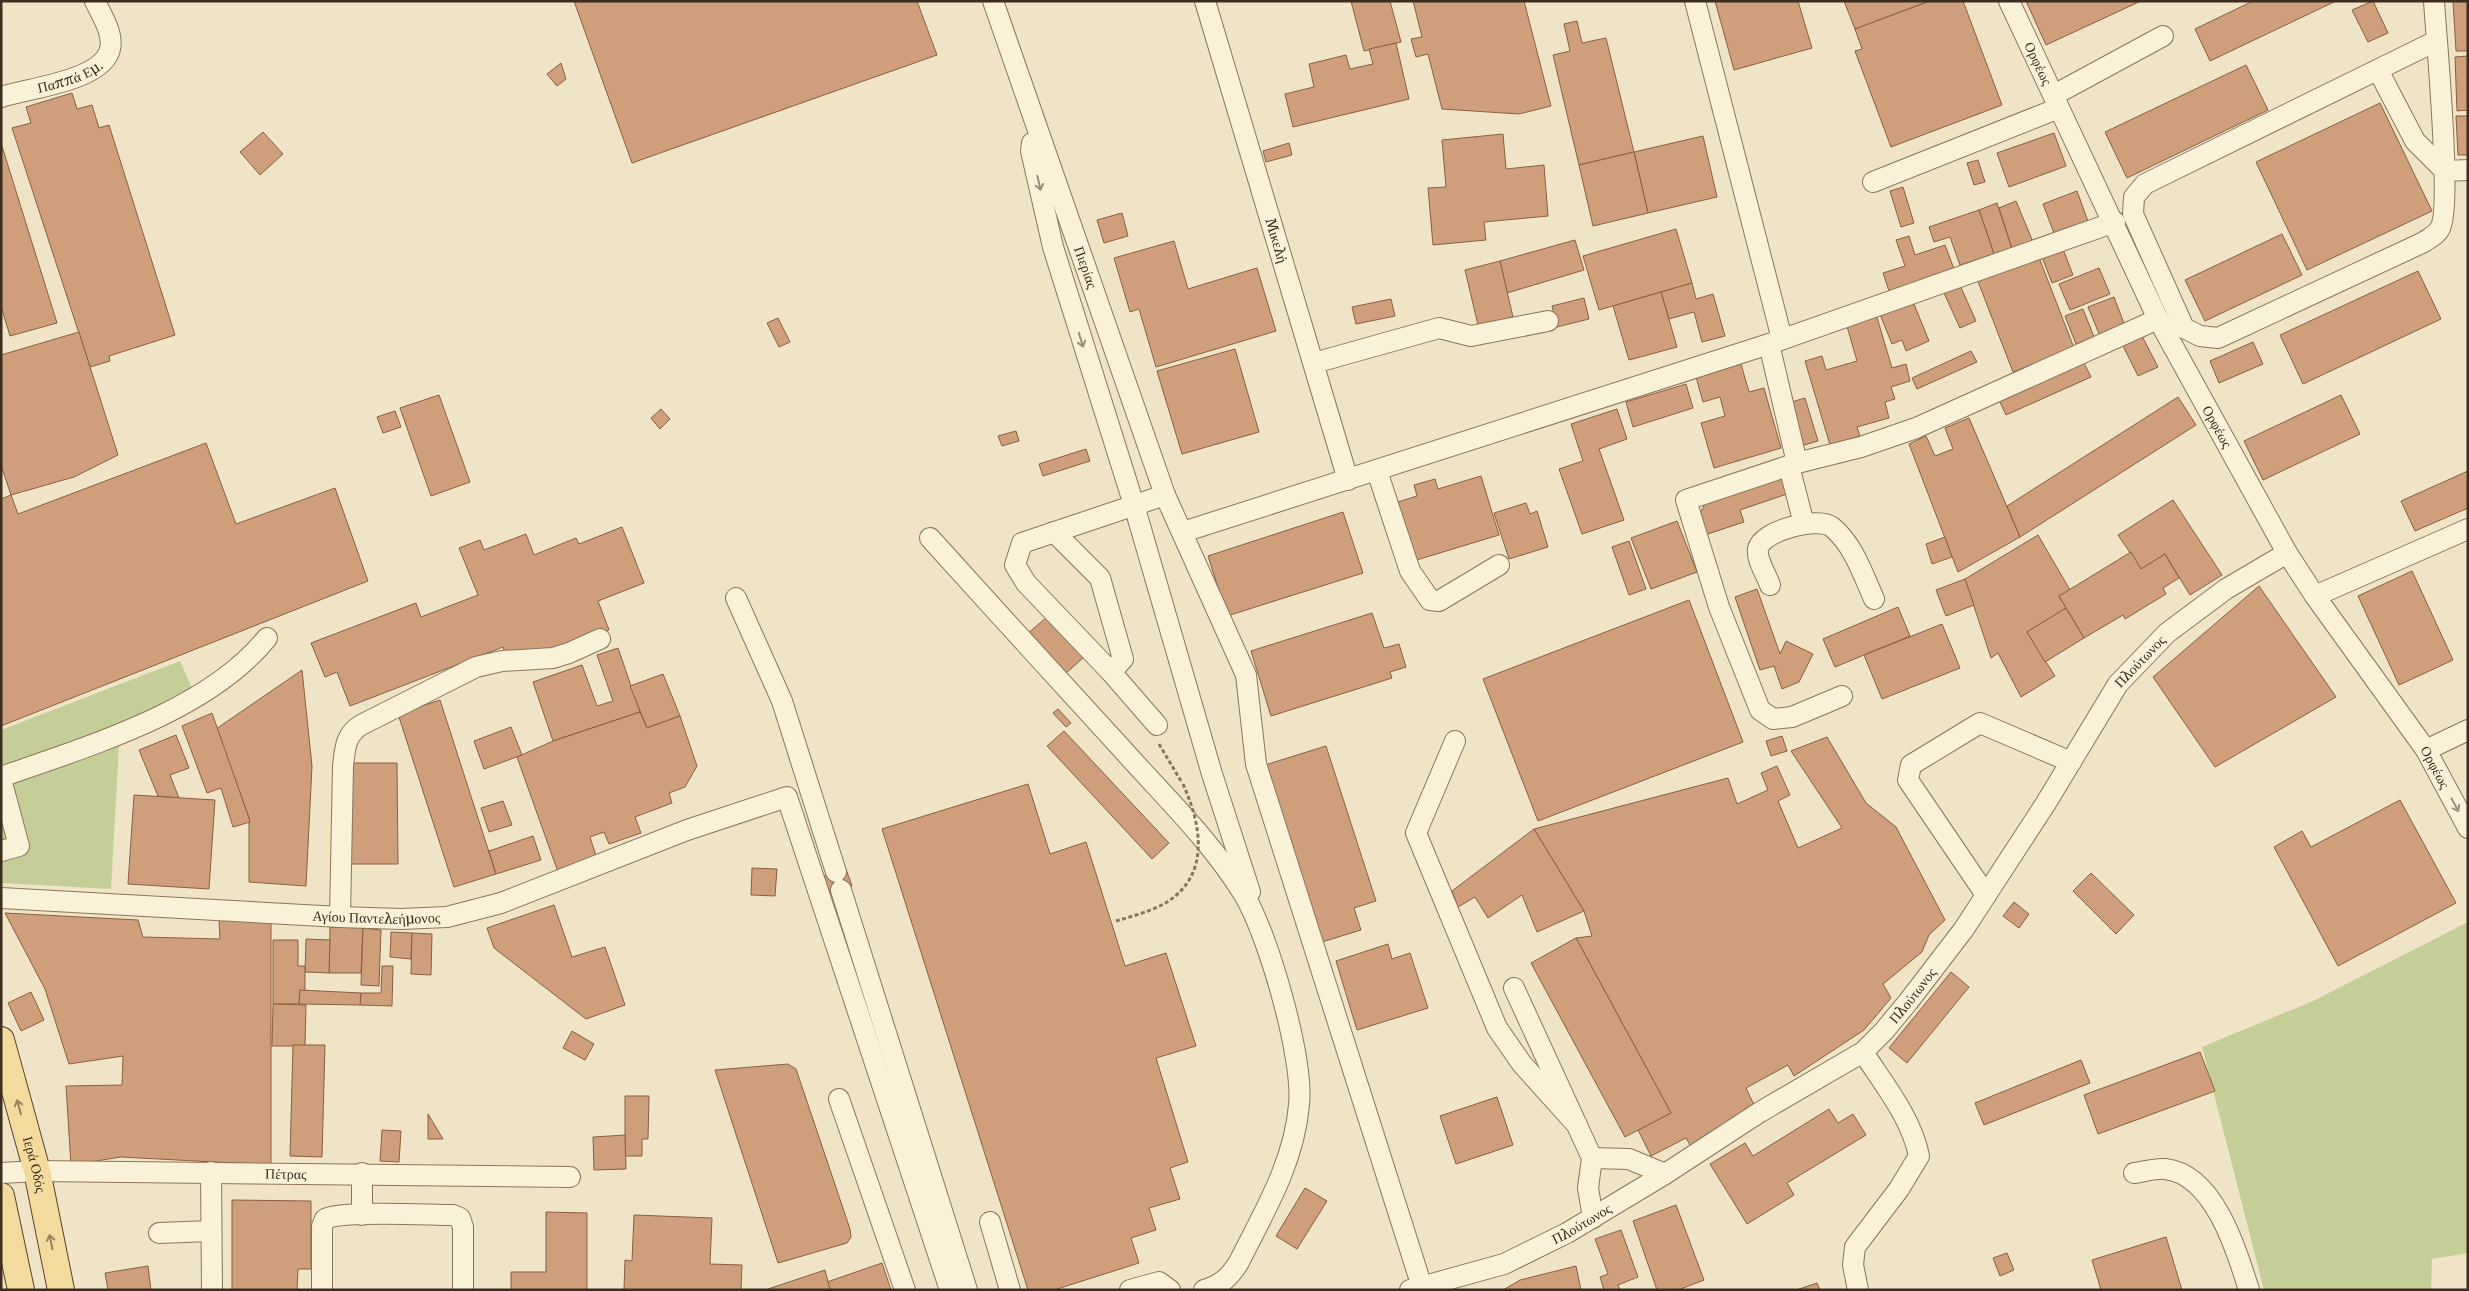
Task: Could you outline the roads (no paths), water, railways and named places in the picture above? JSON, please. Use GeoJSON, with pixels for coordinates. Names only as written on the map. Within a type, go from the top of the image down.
{"type":"FeatureCollection","features":[{"type":"Feature","properties":{"kind":"main road","name":"Ιερά Οδός"},"geometry":{"type":"LineString","coordinates":[[1,1040],[37,1171],[61,1290]]}},
{"type":"Feature","properties":{"kind":"main road"},"geometry":{"type":"LineString","coordinates":[[1,1196],[8,1253],[21,1290]]}},
{"type":"Feature","properties":{"kind":"street","name":"Παππά Εμ."},"geometry":{"type":"LineString","coordinates":[[1,97],[76,78],[94,69],[99,64],[110,49],[110,34],[95,1]]}},
{"type":"Feature","properties":{"kind":"street","name":"Πιερίας"},"geometry":{"type":"LineString","coordinates":[[993,1],[1175,522],[1183,532],[1246,675],[1256,764],[1416,1288]]}},
{"type":"Feature","properties":{"kind":"street","name":"Μικελή"},"geometry":{"type":"LineString","coordinates":[[1205,1],[1348,480]]}},
{"type":"Feature","properties":{"kind":"street"},"geometry":{"type":"LineString","coordinates":[[1695,1],[1776,341],[1793,464],[1804,524]]}},
{"type":"Feature","properties":{"kind":"street","name":"Ορφέως"},"geometry":{"type":"LineString","coordinates":[[2009,1],[2115,222],[2158,319],[2287,553],[2315,596],[2426,750],[2468,828]]}},
{"type":"Feature","properties":{"kind":"street"},"geometry":{"type":"LineString","coordinates":[[2434,1],[2445,172],[2444,214],[2440,230],[2424,242],[2218,338],[2200,336],[2184,328],[2133,214],[2134,197],[2146,184],[2436,41]]}},
{"type":"Feature","properties":{"kind":"street"},"geometry":{"type":"LineString","coordinates":[[1874,182],[2057,101],[2163,36]]}},
{"type":"Feature","properties":{"kind":"street"},"geometry":{"type":"LineString","coordinates":[[2378,70],[2415,141],[2445,172]]}},
{"type":"Feature","properties":{"kind":"street"},"geometry":{"type":"LineString","coordinates":[[1033,118],[1031,150],[1053,247],[1134,505],[1212,774],[1264,937],[1290,1030],[1297,1067],[1300,1104],[1284,1173],[1231,1276],[1221,1284],[1204,1290]]}},
{"type":"Feature","properties":{"kind":"street"},"geometry":{"type":"LineString","coordinates":[[2445,172],[2468,170]]}},
{"type":"Feature","properties":{"kind":"street"},"geometry":{"type":"LineString","coordinates":[[1183,532],[1776,341],[2115,222]]}},
{"type":"Feature","properties":{"kind":"street"},"geometry":{"type":"LineString","coordinates":[[1842,696],[1792,717],[1774,719],[1760,710],[1719,607],[1686,500],[1793,464],[1861,448],[1916,428],[2158,319]]}},
{"type":"Feature","properties":{"kind":"street"},"geometry":{"type":"LineString","coordinates":[[1314,363],[1439,328],[1471,336],[1548,321]]}},
{"type":"Feature","properties":{"kind":"street"},"geometry":{"type":"LineString","coordinates":[[1377,471],[1410,571],[1430,600],[1439,601],[1499,565]]}},
{"type":"Feature","properties":{"kind":"street"},"geometry":{"type":"LineString","coordinates":[[1157,725],[1111,672],[1026,583],[1015,565],[1022,544],[1165,495]]}},
{"type":"Feature","properties":{"kind":"street"},"geometry":{"type":"LineString","coordinates":[[1770,585],[1758,555],[1761,542],[1772,534],[1804,524],[1823,522],[1831,526],[1853,553],[1874,599]]}},
{"type":"Feature","properties":{"kind":"street"},"geometry":{"type":"LineString","coordinates":[[2315,596],[2468,528]]}},
{"type":"Feature","properties":{"kind":"street"},"geometry":{"type":"LineString","coordinates":[[1054,532],[1100,578],[1122,659],[1111,672]]}},
{"type":"Feature","properties":{"kind":"street"},"geometry":{"type":"LineString","coordinates":[[930,538],[1198,832],[1244,894],[1264,937]]}},
{"type":"Feature","properties":{"kind":"street","name":"Πλούτωνος"},"geometry":{"type":"LineString","coordinates":[[1416,1288],[1504,1264],[1593,1218],[1760,1112],[1863,1052],[1884,1031],[1908,1002],[1964,929],[2071,762],[2118,684],[2167,633],[2226,589],[2287,553]]}},
{"type":"Feature","properties":{"kind":"street"},"geometry":{"type":"LineString","coordinates":[[736,598],[761,650],[782,701],[967,1290]]}},
{"type":"Feature","properties":{"kind":"street"},"geometry":{"type":"LineString","coordinates":[[1,851],[19,846],[1,778],[91,745],[163,714],[220,682],[251,658],[267,638]]}},
{"type":"Feature","properties":{"kind":"street"},"geometry":{"type":"LineString","coordinates":[[340,917],[343,766],[345,745],[351,733],[361,725],[476,667],[502,661],[553,658],[600,639]]}},
{"type":"Feature","properties":{"kind":"street"},"geometry":{"type":"LineString","coordinates":[[1986,895],[1908,780],[1911,765],[1980,723],[2071,762]]}},
{"type":"Feature","properties":{"kind":"street"},"geometry":{"type":"LineString","coordinates":[[2426,750],[2468,730]]}},
{"type":"Feature","properties":{"kind":"street"},"geometry":{"type":"LineString","coordinates":[[1455,741],[1416,833],[1497,1028],[1522,1064],[1577,1125]]}},
{"type":"Feature","properties":{"kind":"street","name":"Αγίου Παντελεήμονος"},"geometry":{"type":"LineString","coordinates":[[3,893],[340,917],[401,919],[448,917],[501,903],[735,813],[788,797],[950,1290]]}},
{"type":"Feature","properties":{"kind":"street"},"geometry":{"type":"LineString","coordinates":[[1514,988],[1592,1158],[1588,1188],[1593,1218]]}},
{"type":"Feature","properties":{"kind":"street"},"geometry":{"type":"LineString","coordinates":[[1858,1290],[1853,1265],[1855,1247],[1899,1188],[1918,1156],[1916,1139],[1905,1117],[1863,1052]]}},
{"type":"Feature","properties":{"kind":"street"},"geometry":{"type":"LineString","coordinates":[[839,1099],[905,1290]]}},
{"type":"Feature","properties":{"kind":"street"},"geometry":{"type":"LineString","coordinates":[[1592,1158],[1629,1158],[1665,1174]]}},
{"type":"Feature","properties":{"kind":"street"},"geometry":{"type":"LineString","coordinates":[[2134,1173],[2165,1169],[2184,1176],[2199,1186],[2222,1218],[2249,1290]]}},
{"type":"Feature","properties":{"kind":"street","name":"Πέτρας"},"geometry":{"type":"LineString","coordinates":[[1,1173],[37,1171],[211,1172],[570,1177]]}},
{"type":"Feature","properties":{"kind":"street"},"geometry":{"type":"LineString","coordinates":[[211,1172],[212,1290]]}},
{"type":"Feature","properties":{"kind":"street"},"geometry":{"type":"LineString","coordinates":[[362,1174],[362,1215]]}},
{"type":"Feature","properties":{"kind":"street"},"geometry":{"type":"LineString","coordinates":[[322,1290],[322,1226],[325,1219],[331,1216],[362,1215],[452,1215],[460,1218],[463,1226],[462,1290]]}},
{"type":"Feature","properties":{"kind":"street"},"geometry":{"type":"LineString","coordinates":[[990,1222],[1010,1290]]}},
{"type":"Feature","properties":{"kind":"street"},"geometry":{"type":"LineString","coordinates":[[158,1233],[211,1231]]}},
{"type":"Feature","properties":{"kind":"street"},"geometry":{"type":"LineString","coordinates":[[1130,1290],[1159,1282],[1170,1290]]}}]}
